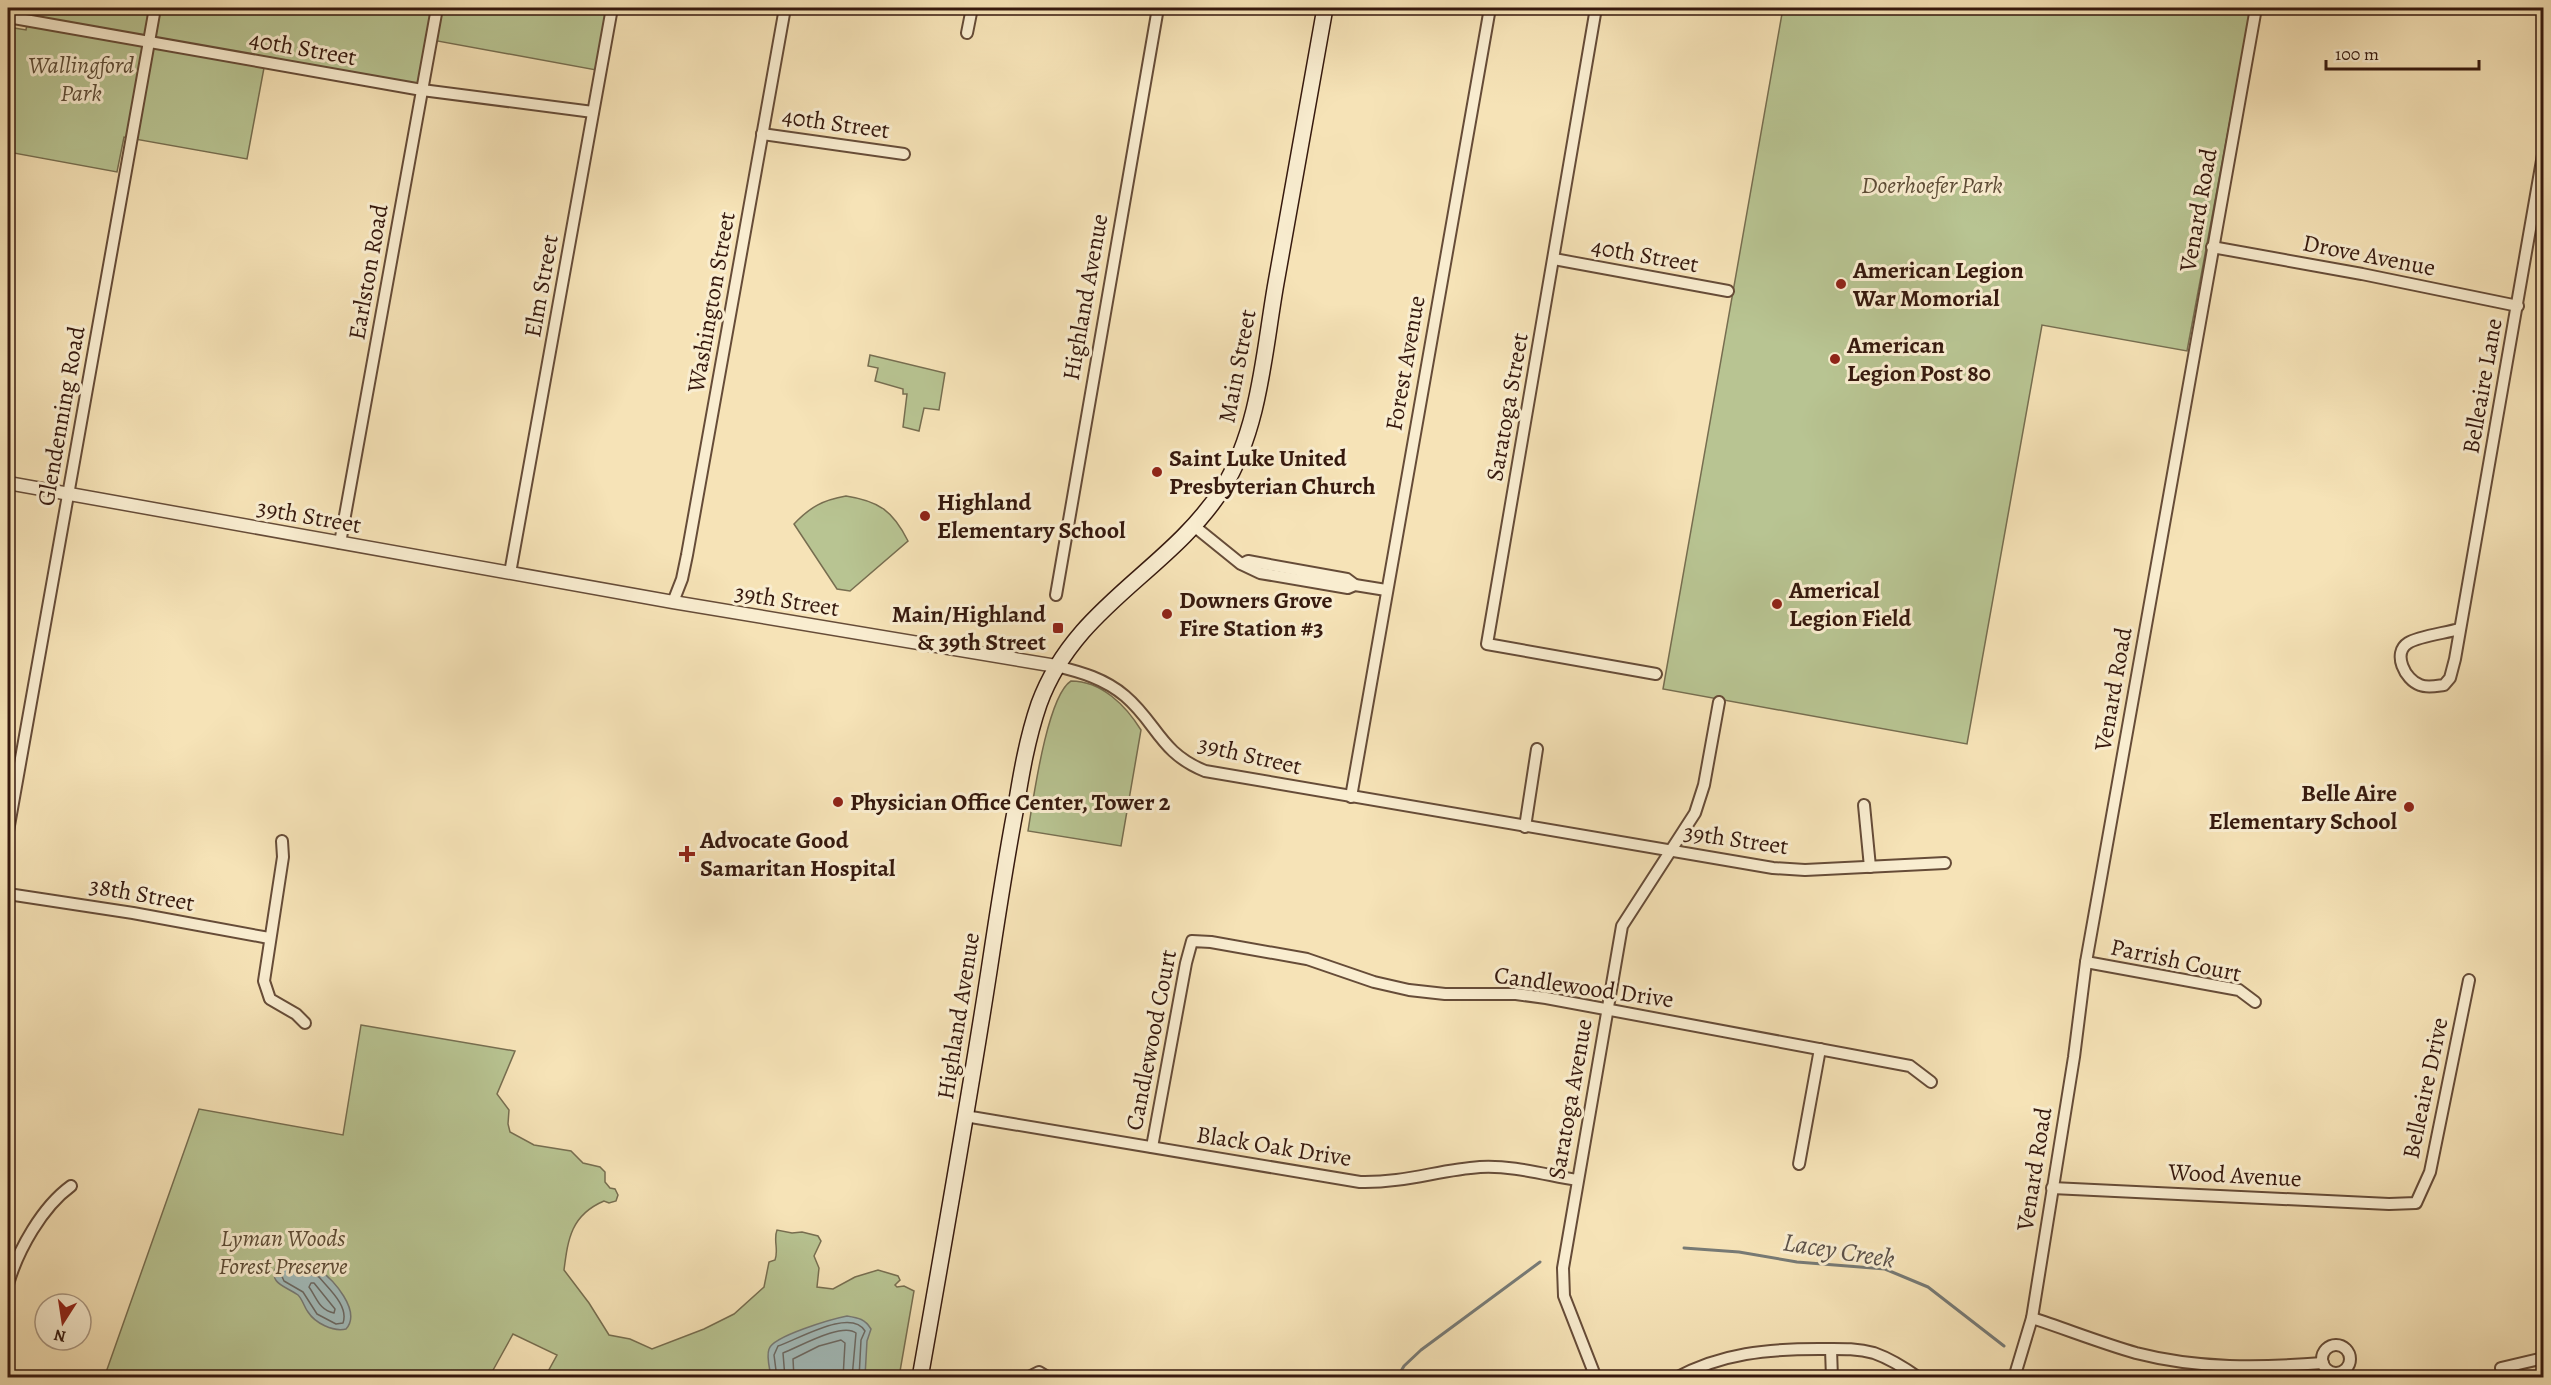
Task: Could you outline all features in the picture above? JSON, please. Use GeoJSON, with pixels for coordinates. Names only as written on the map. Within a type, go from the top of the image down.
{"type":"FeatureCollection","features":[{"type":"Feature","properties":{"kind":"main road","name":"Main Street"},"geometry":{"type":"LineString","coordinates":[[1056,666],[1090,622],[1194,526],[1231,473],[1241,454],[1251,420],[1325,8]]}},
{"type":"Feature","properties":{"kind":"main road","name":"Highland Avenue"},"geometry":{"type":"LineString","coordinates":[[920,1377],[1026,750],[1039,705],[1056,666]]}},
{"type":"Feature","properties":{"kind":"street","name":"Glendenning Road"},"geometry":{"type":"LineString","coordinates":[[8,831],[155,8]]}},
{"type":"Feature","properties":{"kind":"street","name":"Earlston Road"},"geometry":{"type":"LineString","coordinates":[[340,543],[437,8]]}},
{"type":"Feature","properties":{"kind":"street","name":"Elm Street"},"geometry":{"type":"LineString","coordinates":[[510,573],[612,8]]}},
{"type":"Feature","properties":{"kind":"street","name":"Washington Street"},"geometry":{"type":"LineString","coordinates":[[673,603],[682,579],[687,555],[785,8]]}},
{"type":"Feature","properties":{"kind":"street"},"geometry":{"type":"LineString","coordinates":[[967,33],[972,8]]}},
{"type":"Feature","properties":{"kind":"street","name":"Highland Avenue"},"geometry":{"type":"LineString","coordinates":[[1056,595],[1158,8]]}},
{"type":"Feature","properties":{"kind":"street","name":"Forest Avenue"},"geometry":{"type":"LineString","coordinates":[[1351,797],[1490,8]]}},
{"type":"Feature","properties":{"kind":"street","name":"Saratoga Street"},"geometry":{"type":"LineString","coordinates":[[1596,8],[1487,644],[1656,674]]}},
{"type":"Feature","properties":{"kind":"street","name":"Venard Road"},"geometry":{"type":"LineString","coordinates":[[2014,1377],[2032,1318],[2074,1057],[2086,962],[2256,8]]}},
{"type":"Feature","properties":{"kind":"street","name":"40th Street"},"geometry":{"type":"LineString","coordinates":[[8,17],[422,90],[593,112]]}},
{"type":"Feature","properties":{"kind":"street","name":"40th Street"},"geometry":{"type":"LineString","coordinates":[[762,135],[904,154]]}},
{"type":"Feature","properties":{"kind":"street","name":"Belleaire Lane"},"geometry":{"type":"LineString","coordinates":[[2459,629],[2408,643],[2402,651],[2401,661],[2411,681],[2433,687],[2444,685],[2450,678],[2539,200],[2544,149]]}},
{"type":"Feature","properties":{"kind":"street","name":"Drove Avenue"},"geometry":{"type":"LineString","coordinates":[[2212,248],[2362,274],[2518,306]]}},
{"type":"Feature","properties":{"kind":"street","name":"40th Street"},"geometry":{"type":"LineString","coordinates":[[1554,259],[1728,291]]}},
{"type":"Feature","properties":{"kind":"street","name":"39th Street"},"geometry":{"type":"LineString","coordinates":[[8,483],[673,603],[1056,666],[1085,673],[1125,696],[1165,745],[1190,765],[1226,776],[1790,869],[1945,863]]}},
{"type":"Feature","properties":{"kind":"street"},"geometry":{"type":"LineString","coordinates":[[1194,526],[1242,564],[1260,573],[1348,588],[1355,585],[1386,590]]}},
{"type":"Feature","properties":{"kind":"street","name":"Saratoga Avenue"},"geometry":{"type":"LineString","coordinates":[[1596,1377],[1564,1296],[1564,1254],[1622,926],[1692,819],[1699,802],[1719,702]]}},
{"type":"Feature","properties":{"kind":"street"},"geometry":{"type":"LineString","coordinates":[[1525,827],[1537,749]]}},
{"type":"Feature","properties":{"kind":"street"},"geometry":{"type":"LineString","coordinates":[[1864,805],[1870,867]]}},
{"type":"Feature","properties":{"kind":"street"},"geometry":{"type":"LineString","coordinates":[[282,841],[283,858],[264,981],[270,999],[296,1014],[305,1023]]}},
{"type":"Feature","properties":{"kind":"street","name":"38th Street"},"geometry":{"type":"LineString","coordinates":[[8,894],[269,938]]}},
{"type":"Feature","properties":{"kind":"street","name":"Candlewood Drive"},"geometry":{"type":"LineString","coordinates":[[1192,941],[1307,959],[1374,982],[1409,990],[1445,994],[1516,994],[1910,1066],[1931,1082]]}},
{"type":"Feature","properties":{"kind":"street","name":"Candlewood Court"},"geometry":{"type":"LineString","coordinates":[[1152,1147],[1192,941]]}},
{"type":"Feature","properties":{"kind":"street","name":"Parrish Court"},"geometry":{"type":"LineString","coordinates":[[2086,962],[2240,990],[2255,1002]]}},
{"type":"Feature","properties":{"kind":"street","name":"Belleaire Drive"},"geometry":{"type":"LineString","coordinates":[[2416,1203],[2430,1172],[2469,980]]}},
{"type":"Feature","properties":{"kind":"street"},"geometry":{"type":"LineString","coordinates":[[1799,1164],[1820,1049]]}},
{"type":"Feature","properties":{"kind":"street","name":"Black Oak Drive"},"geometry":{"type":"LineString","coordinates":[[965,1116],[1360,1182],[1393,1182],[1484,1167],[1577,1180]]}},
{"type":"Feature","properties":{"kind":"street"},"geometry":{"type":"LineString","coordinates":[[8,1284],[10,1266],[54,1198],[71,1186]]}},
{"type":"Feature","properties":{"kind":"street","name":"Wood Avenue"},"geometry":{"type":"LineString","coordinates":[[2052,1188],[2389,1204],[2416,1203]]}},
{"type":"Feature","properties":{"kind":"street"},"geometry":{"type":"LineString","coordinates":[[2032,1318],[2135,1352],[2192,1363],[2266,1367],[2323,1363]]}},
{"type":"Feature","properties":{"kind":"street"},"geometry":{"type":"LineString","coordinates":[[1676,1377],[1707,1363],[1754,1351],[1831,1349],[1859,1350],[1875,1354],[1900,1364],[1919,1377]]}},
{"type":"Feature","properties":{"kind":"street"},"geometry":{"type":"LineString","coordinates":[[1831,1349],[1832,1377]]}},
{"type":"Feature","properties":{"kind":"street"},"geometry":{"type":"LineString","coordinates":[[2501,1368],[2544,1358]]}},
{"type":"Feature","properties":{"kind":"street"},"geometry":{"type":"LineString","coordinates":[[1027,1377],[1039,1372],[1049,1377]]}},
{"type":"Feature","properties":{"kind":"green space","name":"Wallingford Park"},"geometry":{"type":"Polygon","coordinates":[[[30,8],[607,8],[596,70],[427,39],[419,84],[266,57],[247,159],[124,137],[117,172],[8,152],[8,27],[26,30],[30,8]]]}},
{"type":"Feature","properties":{"kind":"green space","name":"Doerhoefer Park"},"geometry":{"type":"Polygon","coordinates":[[[1783,8],[2251,8],[2187,351],[2042,325],[1967,744],[1663,689],[1783,8]]]}},
{"type":"Feature","properties":{"kind":"green space"},"geometry":{"type":"Polygon","coordinates":[[[870,355],[945,373],[939,410],[924,408],[919,431],[903,427],[907,394],[903,394],[903,389],[875,381],[878,368],[868,366],[870,355]]]}},
{"type":"Feature","properties":{"kind":"green space"},"geometry":{"type":"Polygon","coordinates":[[[846,496],[868,501],[884,509],[897,522],[908,541],[850,591],[837,589],[794,524],[817,505],[846,496]]]}},
{"type":"Feature","properties":{"kind":"green space"},"geometry":{"type":"Polygon","coordinates":[[[1071,681],[1093,685],[1112,696],[1141,730],[1121,846],[1028,831],[1037,774],[1048,727],[1062,691],[1071,681]]]}},
{"type":"Feature","properties":{"kind":"green space","name":"Lyman Woods Forest Preserve"},"geometry":{"type":"Polygon","coordinates":[[[361,1025],[515,1051],[497,1094],[509,1110],[510,1132],[534,1145],[571,1151],[583,1163],[600,1167],[605,1172],[605,1182],[610,1188],[615,1189],[618,1195],[616,1201],[609,1203],[604,1201],[584,1213],[578,1221],[567,1248],[564,1270],[609,1335],[630,1339],[652,1349],[704,1329],[734,1314],[764,1287],[769,1262],[775,1260],[776,1256],[777,1230],[802,1232],[818,1236],[821,1241],[814,1256],[819,1268],[817,1287],[833,1289],[855,1277],[878,1270],[898,1276],[900,1280],[895,1285],[897,1287],[904,1286],[914,1291],[899,1377],[545,1377],[557,1355],[513,1334],[492,1372],[497,1377],[104,1378],[199,1109],[343,1135],[361,1025]]]}},
{"type":"Feature","properties":{"kind":"water"},"geometry":{"type":"Polygon","coordinates":[[[290,1261],[306,1270],[318,1269],[338,1288],[344,1296],[350,1313],[350,1322],[346,1329],[330,1328],[320,1323],[311,1316],[298,1295],[279,1284],[274,1276],[277,1265],[290,1261]]]}},
{"type":"Feature","properties":{"kind":"water"},"geometry":{"type":"Polygon","coordinates":[[[847,1316],[861,1320],[871,1329],[867,1341],[865,1377],[771,1377],[768,1356],[773,1344],[804,1329],[847,1316]]]}},
{"type":"Feature","properties":{"kind":"waterway","name":"Lacey Creek"},"geometry":{"type":"LineString","coordinates":[[1684,1248],[1739,1252],[1797,1262],[1885,1269],[1928,1287],[2004,1346]]}},
{"type":"Feature","properties":{"kind":"waterway","name":"Lacey Creek"},"geometry":{"type":"LineString","coordinates":[[1397,1378],[1404,1366],[1421,1350],[1540,1262]]}},
{"type":"Feature","properties":{"kind":"place","name":"American Legion War Momorial"},"geometry":{"type":"Point","coordinates":[1841,284]}},
{"type":"Feature","properties":{"kind":"place","name":"American Legion Post 80"},"geometry":{"type":"Point","coordinates":[1835,359]}},
{"type":"Feature","properties":{"kind":"place","name":"Saint Luke United Presbyterian Church"},"geometry":{"type":"Point","coordinates":[1157,472]}},
{"type":"Feature","properties":{"kind":"place","name":"Highland Elementary School"},"geometry":{"type":"Point","coordinates":[925,516]}},
{"type":"Feature","properties":{"kind":"place","name":"Americal Legion Field"},"geometry":{"type":"Point","coordinates":[1777,604]}},
{"type":"Feature","properties":{"kind":"place","name":"Downers Grove Fire Station #3"},"geometry":{"type":"Point","coordinates":[1167,614]}},
{"type":"Feature","properties":{"kind":"place","name":"Main/Highland & 39th Street"},"geometry":{"type":"Point","coordinates":[1058,628]}},
{"type":"Feature","properties":{"kind":"place","name":"Physician Office Center, Tower 2"},"geometry":{"type":"Point","coordinates":[838,802]}},
{"type":"Feature","properties":{"kind":"place","name":"Belle Aire Elementary School"},"geometry":{"type":"Point","coordinates":[2409,807]}},
{"type":"Feature","properties":{"kind":"place","name":"Advocate Good Samaritan Hospital"},"geometry":{"type":"Point","coordinates":[687,854]}}]}
